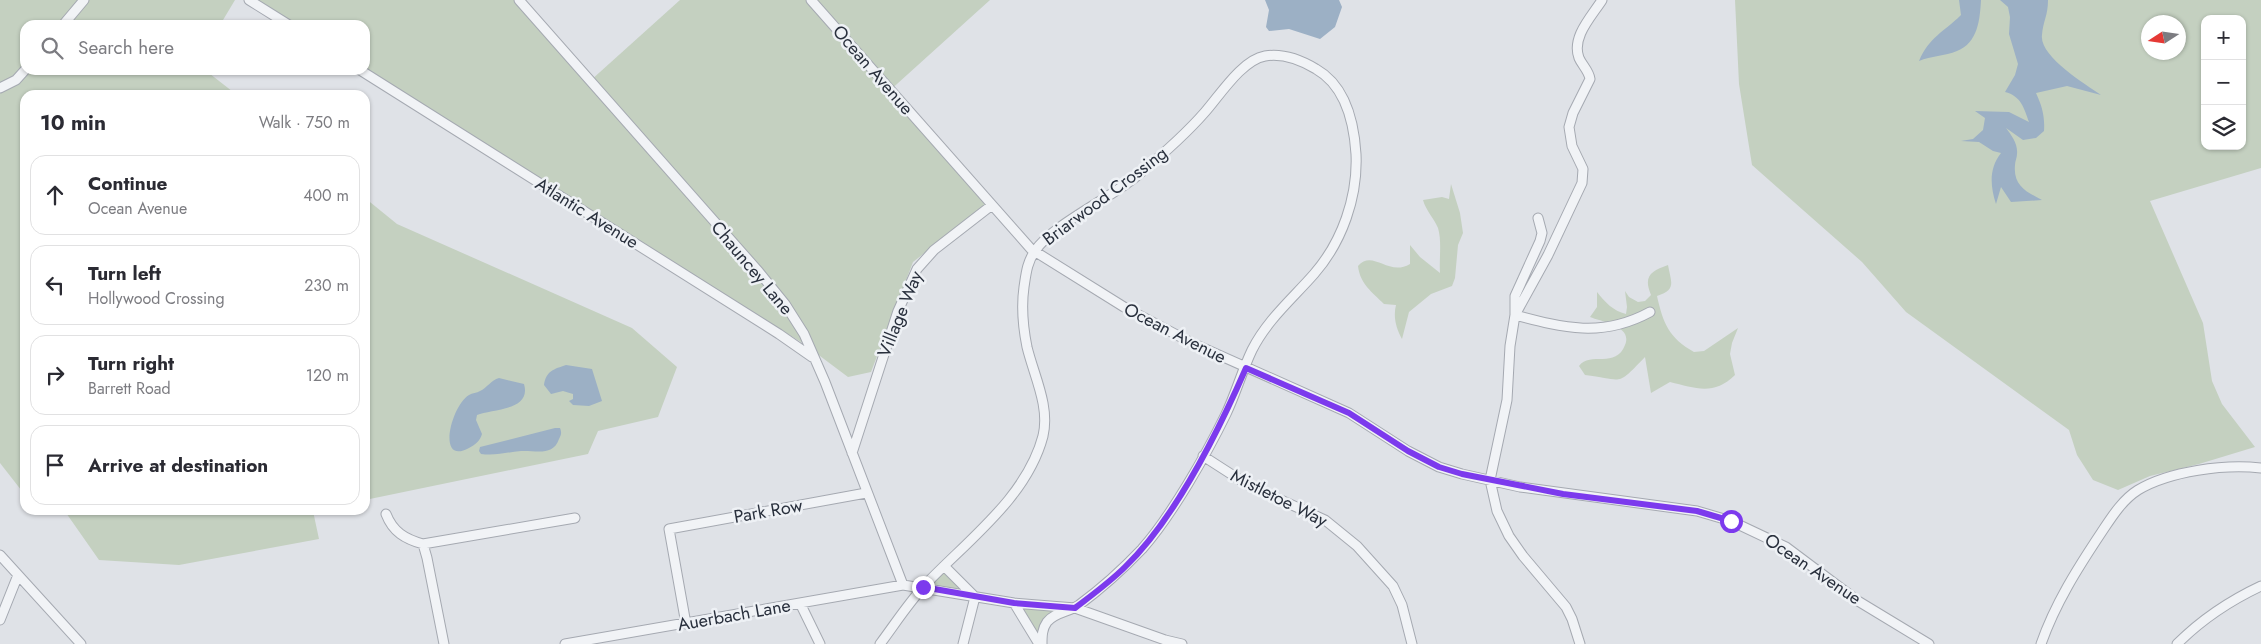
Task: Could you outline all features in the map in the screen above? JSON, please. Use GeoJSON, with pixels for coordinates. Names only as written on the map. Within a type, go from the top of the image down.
{"type":"FeatureCollection","features":[{"type":"Feature","properties":{"kind":"street"},"geometry":{"type":"LineString","coordinates":[[68,20],[84,0]]}},
{"type":"Feature","properties":{"kind":"street"},"geometry":{"type":"LineString","coordinates":[[249,0],[281,20]]}},
{"type":"Feature","properties":{"kind":"street","name":"Chauncey Lane"},"geometry":{"type":"LineString","coordinates":[[520,0],[759,272],[794,317],[804,334],[812,357],[825,382],[903,585]]}},
{"type":"Feature","properties":{"kind":"street","name":"Ocean Avenue"},"geometry":{"type":"LineString","coordinates":[[812,0],[1034,251],[1124,307],[1192,343],[1349,413],[1408,451],[1439,467],[1490,480],[1563,494],[1697,511],[1731,521],[1786,547],[1858,600],[1929,644]]}},
{"type":"Feature","properties":{"kind":"street"},"geometry":{"type":"LineString","coordinates":[[1515,315],[1548,255],[1582,183],[1583,169],[1568,133],[1572,113],[1590,79],[1579,57],[1577,43],[1579,35],[1602,0]]}},
{"type":"Feature","properties":{"kind":"street","name":"Briarwood Crossing"},"geometry":{"type":"LineString","coordinates":[[880,644],[923,587],[992,517],[1022,482],[1036,458],[1044,432],[1045,415],[1042,395],[1028,348],[1022,318],[1022,296],[1027,267],[1034,251],[1054,232],[1136,177],[1178,140],[1235,77],[1253,61],[1268,56],[1283,56],[1313,67],[1331,80],[1337,87],[1346,102],[1351,118],[1356,156],[1352,194],[1343,228],[1330,255],[1270,324],[1253,349],[1226,414],[1203,456],[1153,537],[1125,567],[1075,608],[1050,618],[1042,633],[1040,644]]}},
{"type":"Feature","properties":{"kind":"street"},"geometry":{"type":"LineString","coordinates":[[1,87],[16,80],[20,75]]}},
{"type":"Feature","properties":{"kind":"street","name":"Atlantic Avenue"},"geometry":{"type":"LineString","coordinates":[[368,75],[771,329],[812,357]]}},
{"type":"Feature","properties":{"kind":"street","name":"Village Way"},"geometry":{"type":"LineString","coordinates":[[852,453],[898,311],[916,269],[934,250],[992,205]]}},
{"type":"Feature","properties":{"kind":"street"},"geometry":{"type":"LineString","coordinates":[[1538,218],[1542,233],[1540,241],[1515,296],[1507,400],[1490,480],[1497,511],[1509,536],[1523,556],[1566,607],[1580,644]]}},
{"type":"Feature","properties":{"kind":"street"},"geometry":{"type":"LineString","coordinates":[[1515,315],[1560,327],[1588,329],[1625,323],[1650,312]]}},
{"type":"Feature","properties":{"kind":"street","name":"Mistletoe Way"},"geometry":{"type":"LineString","coordinates":[[1203,456],[1248,485],[1325,520],[1357,546],[1393,586],[1402,605],[1412,644]]}},
{"type":"Feature","properties":{"kind":"street"},"geometry":{"type":"LineString","coordinates":[[2041,644],[2057,604],[2077,569],[2103,530],[2131,495],[2154,482],[2168,477],[2210,470],[2261,468]]}},
{"type":"Feature","properties":{"kind":"street","name":"Park Row"},"geometry":{"type":"LineString","coordinates":[[686,624],[669,529],[866,492]]}},
{"type":"Feature","properties":{"kind":"street"},"geometry":{"type":"LineString","coordinates":[[386,514],[397,532],[412,541],[423,544],[575,518]]}},
{"type":"Feature","properties":{"kind":"street"},"geometry":{"type":"LineString","coordinates":[[423,544],[444,644]]}},
{"type":"Feature","properties":{"kind":"street"},"geometry":{"type":"LineString","coordinates":[[0,555],[81,644]]}},
{"type":"Feature","properties":{"kind":"street"},"geometry":{"type":"LineString","coordinates":[[944,566],[975,597]]}},
{"type":"Feature","properties":{"kind":"street"},"geometry":{"type":"LineString","coordinates":[[0,620],[18,574]]}},
{"type":"Feature","properties":{"kind":"street"},"geometry":{"type":"LineString","coordinates":[[903,585],[1014,603],[1075,608],[1165,640],[1182,644]]}},
{"type":"Feature","properties":{"kind":"street","name":"Auerbach Lane"},"geometry":{"type":"LineString","coordinates":[[565,644],[903,585]]}},
{"type":"Feature","properties":{"kind":"street"},"geometry":{"type":"LineString","coordinates":[[2177,644],[2199,622],[2241,595],[2261,586]]}},
{"type":"Feature","properties":{"kind":"street"},"geometry":{"type":"LineString","coordinates":[[963,644],[975,597]]}},
{"type":"Feature","properties":{"kind":"street"},"geometry":{"type":"LineString","coordinates":[[800,603],[820,644]]}},
{"type":"Feature","properties":{"kind":"street"},"geometry":{"type":"LineString","coordinates":[[1014,603],[1040,644]]}},
{"type":"Feature","properties":{"kind":"green space"},"geometry":{"type":"Polygon","coordinates":[[[0,0],[235,0],[223,20],[20,20],[20,75],[211,75],[231,90],[20,90],[20,489],[0,463],[0,0]]]}},
{"type":"Feature","properties":{"kind":"green space"},"geometry":{"type":"Polygon","coordinates":[[[255,0],[517,0],[590,81],[680,0],[990,0],[887,93],[987,204],[913,262],[871,372],[848,377],[804,344],[370,73],[370,20],[286,20],[255,0]]]}},
{"type":"Feature","properties":{"kind":"green space"},"geometry":{"type":"Polygon","coordinates":[[[1735,0],[2261,0],[2261,168],[2150,201],[2203,323],[2212,381],[2222,404],[2255,447],[2150,476],[2118,490],[2093,480],[2077,455],[2069,430],[1906,312],[1862,262],[1752,165],[1739,84],[1735,0]]]}},
{"type":"Feature","properties":{"kind":"green space"},"geometry":{"type":"Polygon","coordinates":[[[1451,184],[1460,213],[1463,233],[1458,245],[1455,278],[1452,286],[1431,294],[1409,312],[1402,339],[1396,322],[1396,305],[1384,304],[1371,291],[1361,278],[1358,266],[1369,260],[1395,267],[1410,264],[1410,245],[1420,257],[1440,273],[1438,228],[1423,200],[1442,197],[1449,199],[1451,184]]]}},
{"type":"Feature","properties":{"kind":"green space"},"geometry":{"type":"Polygon","coordinates":[[[370,202],[397,224],[632,328],[677,367],[658,417],[598,431],[588,454],[370,499],[370,202]]]}},
{"type":"Feature","properties":{"kind":"green space"},"geometry":{"type":"Polygon","coordinates":[[[1668,265],[1671,281],[1670,288],[1668,291],[1657,296],[1668,329],[1685,347],[1694,352],[1704,351],[1738,328],[1730,354],[1735,375],[1720,386],[1712,388],[1696,388],[1670,382],[1651,393],[1645,357],[1629,373],[1619,379],[1585,375],[1579,366],[1590,360],[1616,356],[1621,352],[1626,339],[1625,333],[1621,329],[1590,317],[1597,307],[1597,292],[1606,303],[1621,313],[1626,314],[1625,291],[1629,297],[1638,302],[1645,301],[1651,295],[1648,283],[1650,275],[1668,265]]]}},
{"type":"Feature","properties":{"kind":"green space"},"geometry":{"type":"Polygon","coordinates":[[[68,515],[314,515],[319,539],[179,565],[99,560],[68,515]]]}},
{"type":"Feature","properties":{"kind":"green space"},"geometry":{"type":"Polygon","coordinates":[[[944,566],[975,597],[923,587],[944,566]]]}},
{"type":"Feature","properties":{"kind":"green space"},"geometry":{"type":"Polygon","coordinates":[[[1014,603],[1075,608],[1050,618],[1042,644],[1014,603]]]}},
{"type":"Feature","properties":{"kind":"water"},"geometry":{"type":"Polygon","coordinates":[[[1265,0],[1339,0],[1342,7],[1335,27],[1320,39],[1289,29],[1269,31],[1266,27],[1269,10],[1265,0]]]}},
{"type":"Feature","properties":{"kind":"water"},"geometry":{"type":"Polygon","coordinates":[[[1959,0],[1981,0],[1979,22],[1974,36],[1964,47],[1957,51],[1919,61],[1932,40],[1961,15],[1959,0]]]}},
{"type":"Feature","properties":{"kind":"water"},"geometry":{"type":"Polygon","coordinates":[[[2000,0],[2048,0],[2042,35],[2043,43],[2048,52],[2064,69],[2101,95],[2067,86],[2036,93],[2043,111],[2044,131],[2036,138],[2023,140],[2006,128],[2017,147],[2016,178],[2026,191],[2042,200],[2011,202],[2001,187],[1996,204],[1992,177],[1994,165],[2001,153],[1993,151],[1979,142],[1961,141],[1973,139],[1983,130],[1985,118],[1975,111],[2009,112],[2029,122],[2023,107],[2015,96],[2005,92],[2015,75],[2018,64],[2009,34],[2010,17],[2008,7],[2000,0]]]}},
{"type":"Feature","properties":{"kind":"water"},"geometry":{"type":"Polygon","coordinates":[[[566,365],[592,369],[602,401],[589,406],[573,405],[569,401],[573,399],[573,394],[563,391],[551,394],[544,385],[545,380],[554,369],[566,365]]]}},
{"type":"Feature","properties":{"kind":"water"},"geometry":{"type":"Polygon","coordinates":[[[499,378],[524,384],[525,393],[522,399],[509,407],[477,415],[476,420],[482,434],[479,441],[471,447],[459,451],[453,449],[450,442],[452,421],[462,401],[499,378]]]}},
{"type":"Feature","properties":{"kind":"water"},"geometry":{"type":"Polygon","coordinates":[[[560,428],[561,435],[556,445],[548,450],[492,455],[481,454],[479,451],[480,447],[560,428]]]}},
{"type":"Feature","properties":{"kind":"route"},"geometry":{"type":"LineString","coordinates":[[923,587],[1014,603],[1075,608],[1125,567],[1153,537],[1203,456],[1226,414],[1246,368],[1349,413],[1408,451],[1439,467],[1520,487],[1697,511],[1731,521]]}}]}
